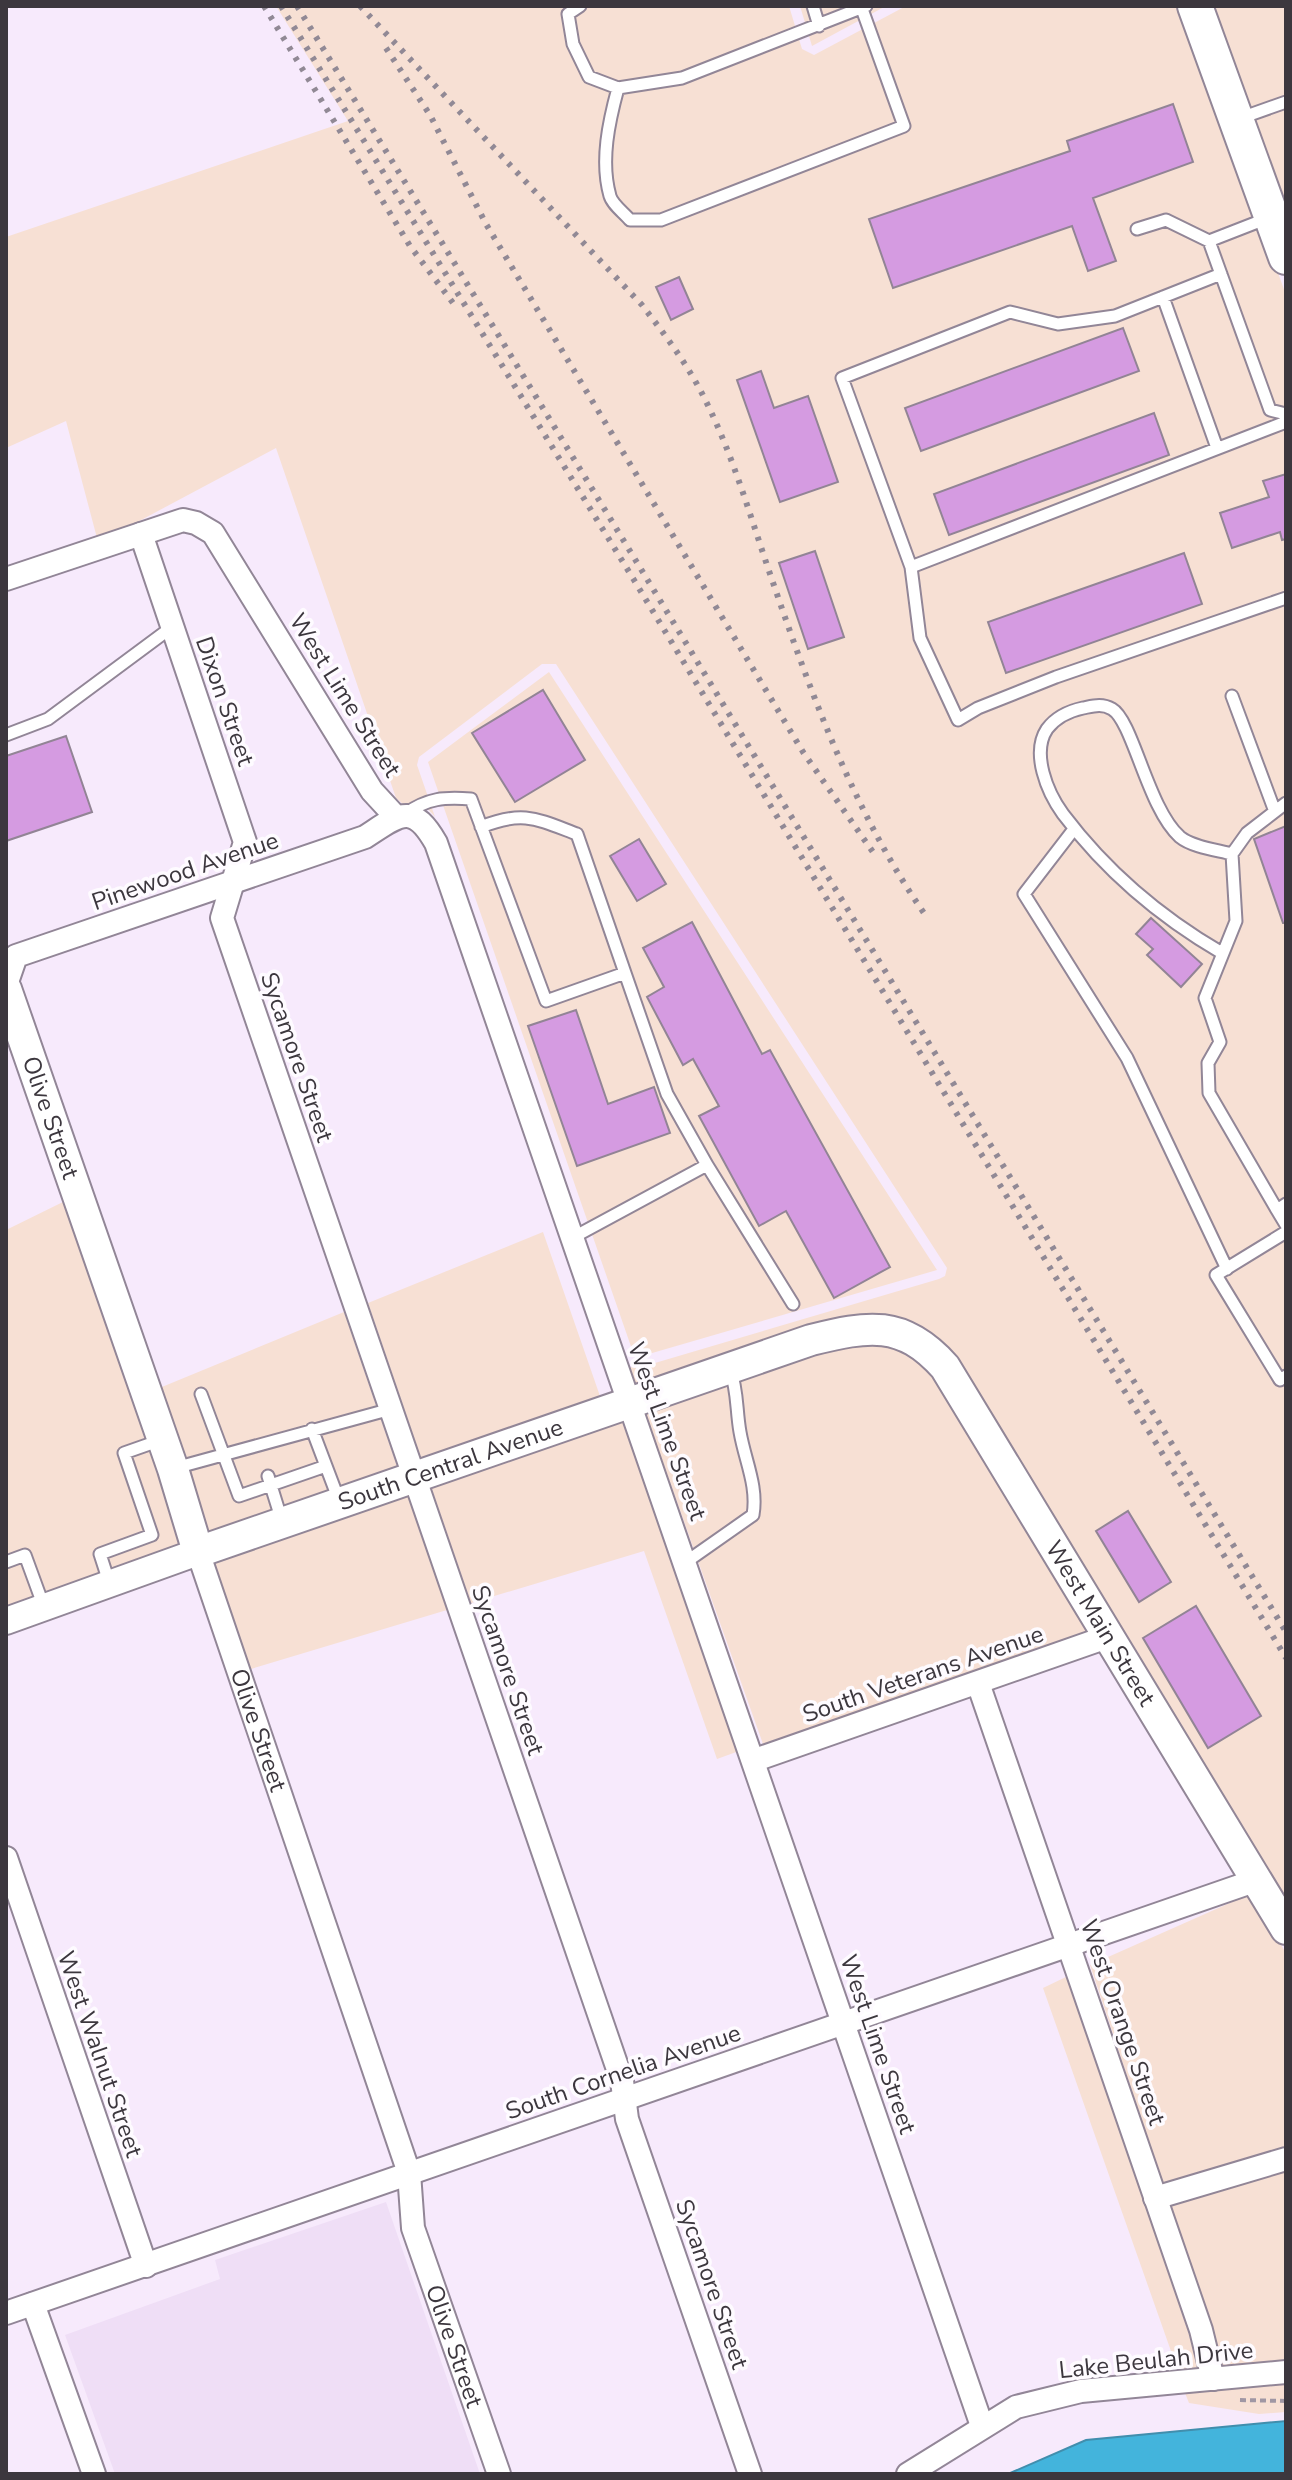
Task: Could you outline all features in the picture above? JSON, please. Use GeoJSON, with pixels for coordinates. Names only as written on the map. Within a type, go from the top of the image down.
{"type":"FeatureCollection","features":[{"type":"Feature","properties":{"kind":"main road"},"geometry":{"type":"LineString","coordinates":[[1195,6],[1286,257]]}},
{"type":"Feature","properties":{"kind":"main road","name":"Olive Street"},"geometry":{"type":"LineString","coordinates":[[6,987],[173,1469],[198,1552]]}},
{"type":"Feature","properties":{"kind":"main road","name":"South Central Avenue"},"geometry":{"type":"LineString","coordinates":[[198,1552],[730,1368],[853,1329],[876,1327],[898,1332]]}},
{"type":"Feature","properties":{"kind":"main road","name":"West Main Street"},"geometry":{"type":"LineString","coordinates":[[898,1332],[929,1349],[945,1367],[1286,1929]]}},
{"type":"Feature","properties":{"kind":"street","name":"West Lime Street"},"geometry":{"type":"LineString","coordinates":[[141,534],[183,520],[196,523],[213,533],[372,791],[401,816],[421,819],[436,843],[628,1403],[755,1760],[842,2024],[982,2426]]}},
{"type":"Feature","properties":{"kind":"street"},"geometry":{"type":"LineString","coordinates":[[6,579],[141,534]]}},
{"type":"Feature","properties":{"kind":"street","name":"Dixon Street"},"geometry":{"type":"LineString","coordinates":[[141,534],[245,842],[232,884]]}},
{"type":"Feature","properties":{"kind":"street","name":"Pinewood Avenue"},"geometry":{"type":"LineString","coordinates":[[6,987],[16,956],[365,837],[401,816]]}},
{"type":"Feature","properties":{"kind":"street","name":"Sycamore Street"},"geometry":{"type":"LineString","coordinates":[[232,884],[222,918],[622,2081],[627,2119],[750,2474]]}},
{"type":"Feature","properties":{"kind":"street","name":"South Central Avenue"},"geometry":{"type":"LineString","coordinates":[[6,1621],[198,1552]]}},
{"type":"Feature","properties":{"kind":"street","name":"Olive Street"},"geometry":{"type":"LineString","coordinates":[[198,1552],[409,2173],[413,2228],[499,2474]]}},
{"type":"Feature","properties":{"kind":"street","name":"South Veterans Avenue"},"geometry":{"type":"LineString","coordinates":[[755,1760],[1107,1637]]}},
{"type":"Feature","properties":{"kind":"street","name":"West Orange Street"},"geometry":{"type":"LineString","coordinates":[[978,1683],[1201,2330],[1213,2379]]}},
{"type":"Feature","properties":{"kind":"street","name":"West Walnut Street"},"geometry":{"type":"LineString","coordinates":[[6,1858],[146,2266]]}},
{"type":"Feature","properties":{"kind":"street","name":"South Cornelia Avenue"},"geometry":{"type":"LineString","coordinates":[[6,2313],[1257,1880]]}},
{"type":"Feature","properties":{"kind":"street"},"geometry":{"type":"LineString","coordinates":[[1155,2198],[1286,2159]]}},
{"type":"Feature","properties":{"kind":"street"},"geometry":{"type":"LineString","coordinates":[[33,2304],[94,2474]]}},
{"type":"Feature","properties":{"kind":"street","name":"Lake Beulah Drive"},"geometry":{"type":"LineString","coordinates":[[908,2474],[1016,2407],[1081,2391],[1286,2372]]}},
{"type":"Feature","properties":{"kind":"lane"},"geometry":{"type":"LineString","coordinates":[[580,6],[568,14],[573,44],[589,77],[618,88],[682,78],[864,8],[904,126],[661,220],[630,220],[610,199],[606,161],[609,120],[618,88]]}},
{"type":"Feature","properties":{"kind":"lane"},"geometry":{"type":"LineString","coordinates":[[813,6],[819,26]]}},
{"type":"Feature","properties":{"kind":"lane"},"geometry":{"type":"LineString","coordinates":[[1237,119],[1286,102]]}},
{"type":"Feature","properties":{"kind":"lane"},"geometry":{"type":"LineString","coordinates":[[1209,241],[1272,217]]}},
{"type":"Feature","properties":{"kind":"lane"},"geometry":{"type":"LineString","coordinates":[[1137,229],[1166,220],[1209,241],[1270,410],[1286,414]]}},
{"type":"Feature","properties":{"kind":"lane"},"geometry":{"type":"LineString","coordinates":[[1221,274],[1115,316],[1058,324],[1010,312],[842,378],[911,567],[920,638],[958,720],[978,708],[1056,677],[1286,598]]}},
{"type":"Feature","properties":{"kind":"lane"},"geometry":{"type":"LineString","coordinates":[[1163,297],[1217,448]]}},
{"type":"Feature","properties":{"kind":"lane"},"geometry":{"type":"LineString","coordinates":[[911,567],[1286,422]]}},
{"type":"Feature","properties":{"kind":"lane"},"geometry":{"type":"LineString","coordinates":[[6,735],[48,719],[172,627]]}},
{"type":"Feature","properties":{"kind":"lane"},"geometry":{"type":"LineString","coordinates":[[1232,696],[1274,809]]}},
{"type":"Feature","properties":{"kind":"lane"},"geometry":{"type":"LineString","coordinates":[[1222,953],[1176,926],[1091,851],[1054,802],[1042,767],[1040,740],[1054,720],[1074,710],[1099,704],[1114,710],[1124,723],[1149,794],[1180,837],[1232,854]]}},
{"type":"Feature","properties":{"kind":"lane"},"geometry":{"type":"LineString","coordinates":[[401,816],[423,802],[443,797],[471,799],[546,1001],[625,973]]}},
{"type":"Feature","properties":{"kind":"lane"},"geometry":{"type":"LineString","coordinates":[[1286,803],[1274,809],[1232,854],[1236,921],[1205,998],[1220,1042],[1208,1063],[1209,1093],[1282,1207],[1286,1225]]}},
{"type":"Feature","properties":{"kind":"lane"},"geometry":{"type":"LineString","coordinates":[[481,827],[509,816],[530,816],[577,834],[667,1094],[793,1304]]}},
{"type":"Feature","properties":{"kind":"lane"},"geometry":{"type":"LineString","coordinates":[[1074,829],[1024,894],[1127,1058],[1227,1269]]}},
{"type":"Feature","properties":{"kind":"lane"},"geometry":{"type":"LineString","coordinates":[[572,1238],[707,1165]]}},
{"type":"Feature","properties":{"kind":"lane"},"geometry":{"type":"LineString","coordinates":[[1286,1232],[1216,1275],[1280,1380],[1286,1376]]}},
{"type":"Feature","properties":{"kind":"lane"},"geometry":{"type":"LineString","coordinates":[[686,1562],[753,1515],[756,1497],[740,1431],[737,1389],[730,1368]]}},
{"type":"Feature","properties":{"kind":"lane"},"geometry":{"type":"LineString","coordinates":[[201,1394],[239,1496],[269,1481],[326,1466]]}},
{"type":"Feature","properties":{"kind":"lane"},"geometry":{"type":"LineString","coordinates":[[173,1469],[222,1454],[258,1449],[312,1429],[391,1409]]}},
{"type":"Feature","properties":{"kind":"lane"},"geometry":{"type":"LineString","coordinates":[[312,1429],[341,1504]]}},
{"type":"Feature","properties":{"kind":"lane"},"geometry":{"type":"LineString","coordinates":[[110,1585],[100,1554],[152,1535],[124,1453],[162,1440]]}},
{"type":"Feature","properties":{"kind":"lane"},"geometry":{"type":"LineString","coordinates":[[269,1481],[283,1524]]}},
{"type":"Feature","properties":{"kind":"lane"},"geometry":{"type":"LineString","coordinates":[[6,1562],[25,1555],[44,1608]]}},
{"type":"Feature","properties":{"kind":"path"},"geometry":{"type":"LineString","coordinates":[[1227,2401],[1286,2401]]}},
{"type":"Feature","properties":{"kind":"shaded area"},"geometry":{"type":"Polygon","coordinates":[[[276,6],[789,6],[802,49],[814,55],[906,6],[1182,6],[1286,295],[1286,1905],[913,1327],[636,1388],[629,1367],[638,1368],[939,1279],[945,1276],[947,1268],[556,664],[542,664],[419,757],[417,765],[435,817],[427,808],[403,804],[396,798],[276,448],[128,527],[97,538],[66,421],[6,448],[6,237],[348,121],[276,6]]]}},
{"type":"Feature","properties":{"kind":"shaded area"},"geometry":{"type":"Polygon","coordinates":[[[800,6],[886,6],[812,46],[800,6]]]}},
{"type":"Feature","properties":{"kind":"shaded area"},"geometry":{"type":"Polygon","coordinates":[[[1209,6],[1286,6],[1286,219],[1209,6]]]}},
{"type":"Feature","properties":{"kind":"shaded area"},"geometry":{"type":"Polygon","coordinates":[[[549,672],[937,1270],[635,1358],[428,762],[549,672]]]}},
{"type":"Feature","properties":{"kind":"shaded area"},"geometry":{"type":"Polygon","coordinates":[[[67,1200],[183,1547],[6,1609],[6,1230],[67,1200]]]}},
{"type":"Feature","properties":{"kind":"shaded area"},"geometry":{"type":"Polygon","coordinates":[[[543,1232],[601,1399],[423,1464],[368,1303],[543,1232]]]}},
{"type":"Feature","properties":{"kind":"shaded area"},"geometry":{"type":"Polygon","coordinates":[[[344,1312],[399,1472],[206,1538],[157,1389],[344,1312]]]}},
{"type":"Feature","properties":{"kind":"shaded area"},"geometry":{"type":"Polygon","coordinates":[[[855,1341],[893,1343],[934,1374],[1089,1632],[763,1744],[644,1409],[855,1341]]]}},
{"type":"Feature","properties":{"kind":"shaded area"},"geometry":{"type":"Polygon","coordinates":[[[621,1418],[739,1751],[717,1759],[644,1551],[471,1603],[430,1484],[621,1418]]]}},
{"type":"Feature","properties":{"kind":"shaded area"},"geometry":{"type":"Polygon","coordinates":[[[407,1493],[447,1610],[251,1669],[213,1559],[407,1493]]]}},
{"type":"Feature","properties":{"kind":"shaded area"},"geometry":{"type":"Polygon","coordinates":[[[1250,1894],[1286,1953],[1286,2147],[1163,2184],[1090,1965],[1250,1894]]]}},
{"type":"Feature","properties":{"kind":"shaded area"},"geometry":{"type":"Polygon","coordinates":[[[1068,1976],[1189,2334],[1198,2369],[1178,2371],[1043,1988],[1068,1976]]]}},
{"type":"Feature","properties":{"kind":"shaded area"},"geometry":{"type":"Polygon","coordinates":[[[1286,2170],[1286,2361],[1223,2367],[1171,2205],[1286,2170]]]}},
{"type":"Feature","properties":{"kind":"shaded area"},"geometry":{"type":"Polygon","coordinates":[[[386,2202],[480,2474],[115,2474],[65,2335],[220,2279],[215,2260],[386,2202]]]}},
{"type":"Feature","properties":{"kind":"shaded area"},"geometry":{"type":"Polygon","coordinates":[[[1286,2384],[1286,2412],[1259,2414],[1189,2403],[1185,2393],[1286,2384]]]}},
{"type":"Feature","properties":{"kind":"water"},"geometry":{"type":"Polygon","coordinates":[[[1286,2421],[1286,2474],[1008,2474],[1086,2440],[1286,2421]]]}},
{"type":"Feature","properties":{"kind":"building"},"geometry":{"type":"Polygon","coordinates":[[[1173,104],[1193,162],[1093,198],[1116,261],[1088,271],[1072,226],[893,288],[869,219],[1070,151],[1067,141],[1173,104]]]}},
{"type":"Feature","properties":{"kind":"building"},"geometry":{"type":"Polygon","coordinates":[[[679,277],[693,309],[671,320],[656,287],[679,277]]]}},
{"type":"Feature","properties":{"kind":"building"},"geometry":{"type":"Polygon","coordinates":[[[1123,328],[1139,371],[921,451],[905,408],[1123,328]]]}},
{"type":"Feature","properties":{"kind":"building"},"geometry":{"type":"Polygon","coordinates":[[[761,371],[774,408],[808,396],[838,482],[780,502],[737,380],[761,371]]]}},
{"type":"Feature","properties":{"kind":"building"},"geometry":{"type":"Polygon","coordinates":[[[1154,413],[1169,455],[949,535],[934,494],[1154,413]]]}},
{"type":"Feature","properties":{"kind":"building"},"geometry":{"type":"Polygon","coordinates":[[[1286,474],[1286,539],[1282,540],[1280,532],[1232,548],[1220,513],[1269,497],[1263,481],[1286,474]]]}},
{"type":"Feature","properties":{"kind":"building"},"geometry":{"type":"Polygon","coordinates":[[[815,551],[844,637],[808,649],[779,563],[815,551]]]}},
{"type":"Feature","properties":{"kind":"building"},"geometry":{"type":"Polygon","coordinates":[[[1184,553],[1202,604],[1006,673],[988,622],[1184,553]]]}},
{"type":"Feature","properties":{"kind":"building"},"geometry":{"type":"Polygon","coordinates":[[[543,690],[585,760],[515,802],[472,733],[543,690]]]}},
{"type":"Feature","properties":{"kind":"building"},"geometry":{"type":"Polygon","coordinates":[[[66,736],[92,812],[6,841],[6,756],[66,736]]]}},
{"type":"Feature","properties":{"kind":"building"},"geometry":{"type":"Polygon","coordinates":[[[1286,826],[1286,923],[1283,923],[1254,839],[1286,826]]]}},
{"type":"Feature","properties":{"kind":"building"},"geometry":{"type":"Polygon","coordinates":[[[639,839],[666,884],[637,901],[610,856],[639,839]]]}},
{"type":"Feature","properties":{"kind":"building"},"geometry":{"type":"Polygon","coordinates":[[[1151,918],[1202,964],[1181,987],[1147,955],[1153,949],[1136,934],[1151,918]]]}},
{"type":"Feature","properties":{"kind":"building"},"geometry":{"type":"Polygon","coordinates":[[[692,922],[762,1054],[770,1050],[890,1267],[834,1298],[786,1211],[759,1226],[699,1116],[719,1106],[693,1059],[683,1065],[647,997],[664,987],[643,948],[692,922]]]}},
{"type":"Feature","properties":{"kind":"building"},"geometry":{"type":"Polygon","coordinates":[[[576,1010],[608,1104],[654,1087],[670,1133],[577,1166],[528,1026],[576,1010]]]}},
{"type":"Feature","properties":{"kind":"building"},"geometry":{"type":"Polygon","coordinates":[[[1128,1511],[1171,1582],[1139,1602],[1096,1531],[1128,1511]]]}},
{"type":"Feature","properties":{"kind":"building"},"geometry":{"type":"Polygon","coordinates":[[[1196,1606],[1261,1716],[1208,1748],[1143,1638],[1196,1606]]]}},
{"type":"Feature","properties":{"kind":"railway"},"geometry":{"type":"LineString","coordinates":[[264,6],[410,246],[453,303]]}},
{"type":"Feature","properties":{"kind":"railway"},"geometry":{"type":"LineString","coordinates":[[281,6],[634,580],[1286,1658]]}},
{"type":"Feature","properties":{"kind":"railway"},"geometry":{"type":"LineString","coordinates":[[297,6],[1286,1632]]}},
{"type":"Feature","properties":{"kind":"railway"},"geometry":{"type":"LineString","coordinates":[[360,6],[642,305],[685,365],[709,408],[728,452],[835,748],[876,835],[926,916]]}},
{"type":"Feature","properties":{"kind":"railway"},"geometry":{"type":"LineString","coordinates":[[386,48],[430,115],[486,224],[803,752],[875,855]]}}]}
